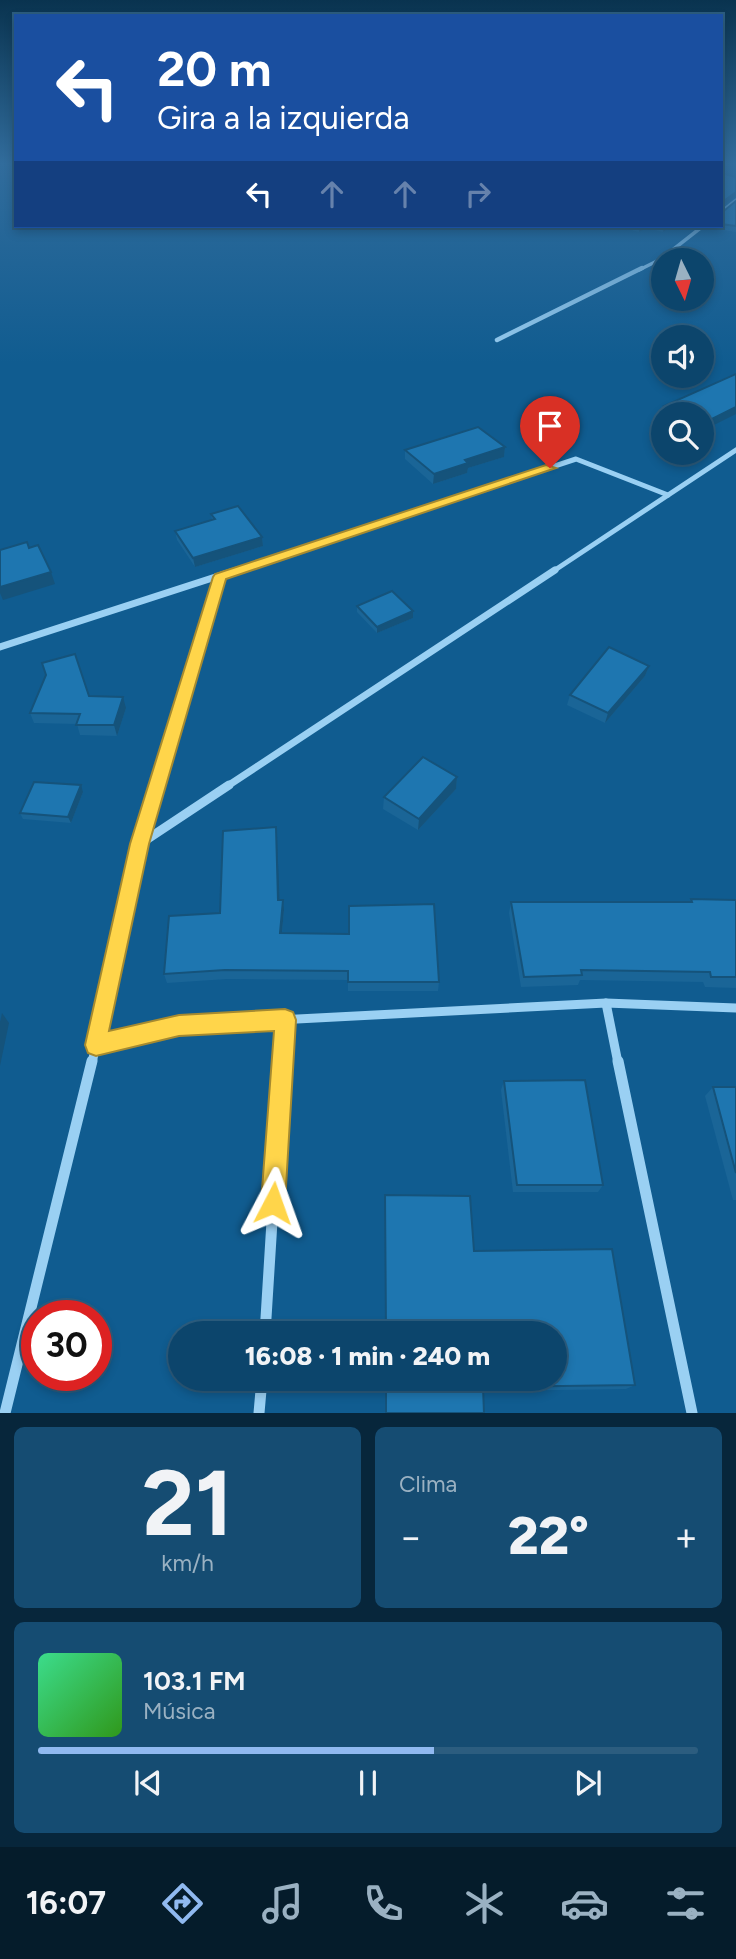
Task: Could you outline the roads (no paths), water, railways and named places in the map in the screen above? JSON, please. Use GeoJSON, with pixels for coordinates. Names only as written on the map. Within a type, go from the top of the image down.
{"type":"FeatureCollection","features":[{"type":"Feature","properties":{"kind":"street"},"geometry":{"type":"LineString","coordinates":[[497,340],[661,259],[698,231]]}},
{"type":"Feature","properties":{"kind":"street"},"geometry":{"type":"LineString","coordinates":[[140,844],[736,450]]}},
{"type":"Feature","properties":{"kind":"street"},"geometry":{"type":"LineString","coordinates":[[0,647],[576,459],[668,495]]}},
{"type":"Feature","properties":{"kind":"street"},"geometry":{"type":"LineString","coordinates":[[5,1413],[96,1045],[140,844],[220,577]]}},
{"type":"Feature","properties":{"kind":"street"},"geometry":{"type":"LineString","coordinates":[[96,1045],[179,1025],[606,1003],[736,1008]]}},
{"type":"Feature","properties":{"kind":"street"},"geometry":{"type":"LineString","coordinates":[[606,1003],[692,1413]]}},
{"type":"Feature","properties":{"kind":"street"},"geometry":{"type":"LineString","coordinates":[[266,1321],[285,1020]]}},
{"type":"Feature","properties":{"kind":"street"},"geometry":{"type":"LineString","coordinates":[[259,1413],[261,1391]]}}]}
